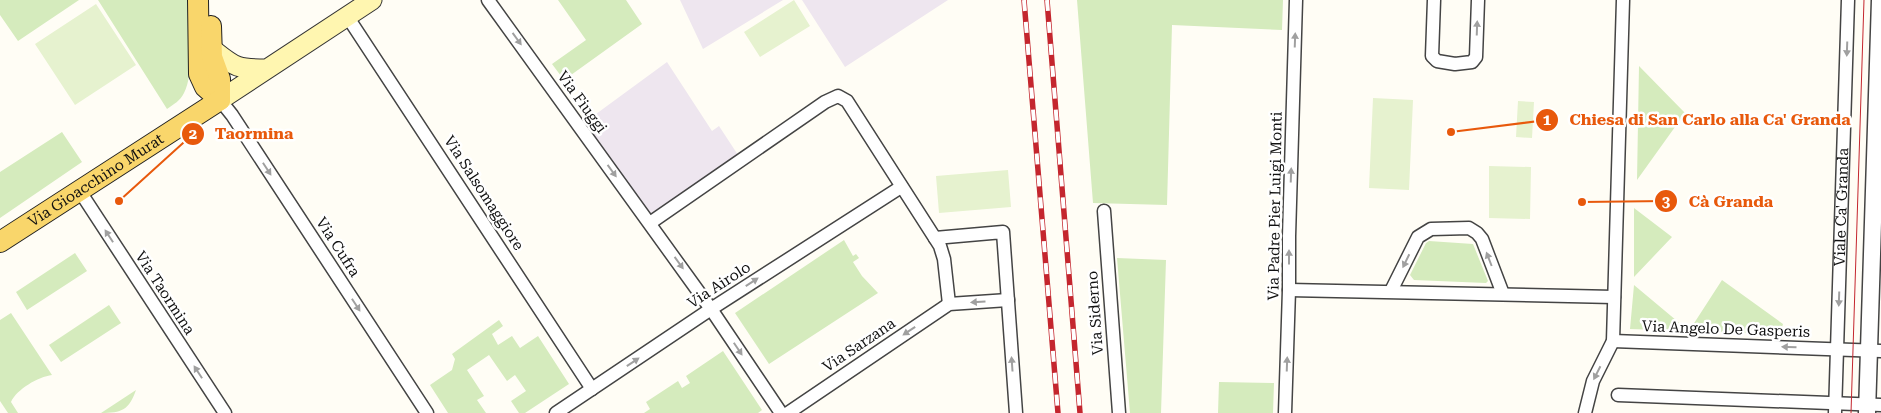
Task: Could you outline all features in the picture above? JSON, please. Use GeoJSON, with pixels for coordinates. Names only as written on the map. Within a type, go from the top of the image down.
{"type":"FeatureCollection","features":[{"type":"Feature","properties":{"kind":"main road"},"geometry":{"type":"LineString","coordinates":[[198,0],[199,74],[205,87],[220,100]]}},
{"type":"Feature","properties":{"kind":"main road"},"geometry":{"type":"LineString","coordinates":[[211,0],[211,48],[212,57],[220,79],[220,100]]}},
{"type":"Feature","properties":{"kind":"main road","name":"Via Gioacchino Murat"},"geometry":{"type":"LineString","coordinates":[[0,242],[372,0]]}},
{"type":"Feature","properties":{"kind":"main road"},"geometry":{"type":"LineString","coordinates":[[211,48],[233,66],[247,69],[267,69]]}},
{"type":"Feature","properties":{"kind":"street","name":"Via Fiuggi"},"geometry":{"type":"LineString","coordinates":[[488,0],[650,223],[781,413]]}},
{"type":"Feature","properties":{"kind":"street","name":"Via Padre Pier Luigi Monti"},"geometry":{"type":"LineString","coordinates":[[1285,413],[1289,290],[1288,236],[1296,0]]}},
{"type":"Feature","properties":{"kind":"street"},"geometry":{"type":"LineString","coordinates":[[1434,0],[1432,56],[1438,61],[1455,64],[1472,62],[1476,57],[1478,0]]}},
{"type":"Feature","properties":{"kind":"street"},"geometry":{"type":"LineString","coordinates":[[1585,413],[1593,381],[1613,341],[1623,0]]}},
{"type":"Feature","properties":{"kind":"street","name":"Viale Ca' Granda"},"geometry":{"type":"LineString","coordinates":[[1836,408],[1848,0]]}},
{"type":"Feature","properties":{"kind":"street","name":"Viale Ca' Granda"},"geometry":{"type":"LineString","coordinates":[[1872,407],[1875,351],[1880,0]]}},
{"type":"Feature","properties":{"kind":"street","name":"Via Salsomaggiore"},"geometry":{"type":"LineString","coordinates":[[348,16],[592,389]]}},
{"type":"Feature","properties":{"kind":"street"},"geometry":{"type":"LineString","coordinates":[[650,223],[825,102],[838,96],[846,101],[935,238],[942,253],[949,304],[1008,300]]}},
{"type":"Feature","properties":{"kind":"street","name":"Via Cufra"},"geometry":{"type":"LineString","coordinates":[[220,100],[232,115],[427,413]]}},
{"type":"Feature","properties":{"kind":"street","name":"Via Airolo"},"geometry":{"type":"LineString","coordinates":[[556,413],[711,309],[902,187]]}},
{"type":"Feature","properties":{"kind":"street","name":"Via Taormina"},"geometry":{"type":"LineString","coordinates":[[79,190],[225,413]]}},
{"type":"Feature","properties":{"kind":"street","name":"Via Siderno"},"geometry":{"type":"LineString","coordinates":[[1104,211],[1119,413]]}},
{"type":"Feature","properties":{"kind":"street"},"geometry":{"type":"LineString","coordinates":[[1391,291],[1418,237],[1431,229],[1470,228],[1482,239],[1503,294]]}},
{"type":"Feature","properties":{"kind":"street"},"geometry":{"type":"LineString","coordinates":[[935,238],[1003,232],[1016,413]]}},
{"type":"Feature","properties":{"kind":"street"},"geometry":{"type":"LineString","coordinates":[[1289,290],[1614,297]]}},
{"type":"Feature","properties":{"kind":"street","name":"Via Sarzana"},"geometry":{"type":"LineString","coordinates":[[788,413],[949,304]]}},
{"type":"Feature","properties":{"kind":"street","name":"Via Angelo De Gasperis"},"geometry":{"type":"LineString","coordinates":[[1613,341],[1838,348],[1875,351]]}},
{"type":"Feature","properties":{"kind":"street"},"geometry":{"type":"LineString","coordinates":[[1618,395],[1836,408],[1872,407]]}},
{"type":"Feature","properties":{"kind":"shaded area"},"geometry":{"type":"Polygon","coordinates":[[[680,0],[783,0],[703,49],[680,0]]]}},
{"type":"Feature","properties":{"kind":"shaded area"},"geometry":{"type":"Polygon","coordinates":[[[802,0],[948,0],[845,67],[802,0]]]}},
{"type":"Feature","properties":{"kind":"shaded area"},"geometry":{"type":"Polygon","coordinates":[[[667,62],[712,131],[719,126],[740,158],[650,220],[581,125],[667,62]]]}},
{"type":"Feature","properties":{"kind":"green space"},"geometry":{"type":"Polygon","coordinates":[[[0,0],[79,0],[18,41],[0,15],[0,0]]]}},
{"type":"Feature","properties":{"kind":"green space"},"geometry":{"type":"Polygon","coordinates":[[[98,0],[189,0],[189,73],[184,93],[177,102],[167,109],[98,0]]]}},
{"type":"Feature","properties":{"kind":"green space"},"geometry":{"type":"Polygon","coordinates":[[[558,0],[626,0],[642,24],[564,80],[552,64],[586,40],[558,0]]]}},
{"type":"Feature","properties":{"kind":"green space"},"geometry":{"type":"Polygon","coordinates":[[[794,0],[810,26],[760,57],[744,32],[794,0]]]}},
{"type":"Feature","properties":{"kind":"green space"},"geometry":{"type":"Polygon","coordinates":[[[1077,0],[1283,0],[1282,30],[1172,25],[1167,205],[1093,203],[1077,0]]]}},
{"type":"Feature","properties":{"kind":"green space"},"geometry":{"type":"Polygon","coordinates":[[[96,4],[136,65],[75,105],[35,44],[96,4]]]}},
{"type":"Feature","properties":{"kind":"green space"},"geometry":{"type":"Polygon","coordinates":[[[1639,66],[1685,113],[1637,180],[1639,66]]]}},
{"type":"Feature","properties":{"kind":"green space"},"geometry":{"type":"Polygon","coordinates":[[[1373,98],[1413,100],[1409,190],[1369,188],[1373,98]]]}},
{"type":"Feature","properties":{"kind":"green space"},"geometry":{"type":"Polygon","coordinates":[[[1518,101],[1534,102],[1532,138],[1516,137],[1518,101]]]}},
{"type":"Feature","properties":{"kind":"green space"},"geometry":{"type":"Polygon","coordinates":[[[62,132],[82,162],[0,218],[0,172],[62,132]]]}},
{"type":"Feature","properties":{"kind":"green space"},"geometry":{"type":"Polygon","coordinates":[[[1489,166],[1531,167],[1530,219],[1489,218],[1489,166]]]}},
{"type":"Feature","properties":{"kind":"green space"},"geometry":{"type":"Polygon","coordinates":[[[1008,170],[1011,207],[939,213],[936,176],[1008,170]]]}},
{"type":"Feature","properties":{"kind":"green space"},"geometry":{"type":"Polygon","coordinates":[[[1634,208],[1672,237],[1634,277],[1634,208]]]}},
{"type":"Feature","properties":{"kind":"green space"},"geometry":{"type":"Polygon","coordinates":[[[844,240],[853,256],[856,254],[859,258],[853,262],[862,276],[878,293],[769,364],[735,313],[844,240]]]}},
{"type":"Feature","properties":{"kind":"green space"},"geometry":{"type":"Polygon","coordinates":[[[1429,241],[1473,244],[1488,281],[1486,283],[1414,280],[1410,275],[1426,243],[1429,241]]]}},
{"type":"Feature","properties":{"kind":"green space"},"geometry":{"type":"Polygon","coordinates":[[[75,253],[87,271],[27,310],[16,292],[75,253]]]}},
{"type":"Feature","properties":{"kind":"green space"},"geometry":{"type":"Polygon","coordinates":[[[1117,258],[1166,260],[1161,413],[1130,413],[1117,258]]]}},
{"type":"Feature","properties":{"kind":"green space"},"geometry":{"type":"Polygon","coordinates":[[[1722,280],[1783,324],[1780,334],[1689,331],[1722,280]]]}},
{"type":"Feature","properties":{"kind":"green space"},"geometry":{"type":"Polygon","coordinates":[[[1634,285],[1689,331],[1630,329],[1634,285]]]}},
{"type":"Feature","properties":{"kind":"green space"},"geometry":{"type":"Polygon","coordinates":[[[109,305],[121,323],[61,362],[49,345],[109,305]]]}},
{"type":"Feature","properties":{"kind":"green space"},"geometry":{"type":"Polygon","coordinates":[[[11,313],[52,375],[34,381],[14,397],[11,402],[18,413],[8,413],[0,401],[0,320],[11,313]]]}},
{"type":"Feature","properties":{"kind":"green space"},"geometry":{"type":"Polygon","coordinates":[[[499,320],[503,326],[492,334],[498,345],[512,336],[520,348],[538,336],[569,384],[525,413],[519,413],[511,401],[526,391],[515,375],[507,381],[489,355],[467,370],[484,396],[477,400],[486,413],[448,413],[430,385],[452,370],[455,359],[452,354],[499,320]]]}},
{"type":"Feature","properties":{"kind":"green space"},"geometry":{"type":"Polygon","coordinates":[[[723,351],[762,410],[758,413],[644,413],[650,409],[646,402],[678,381],[682,388],[690,383],[686,376],[723,351]]]}},
{"type":"Feature","properties":{"kind":"green space"},"geometry":{"type":"Polygon","coordinates":[[[1219,382],[1274,383],[1273,413],[1218,413],[1219,382]]]}},
{"type":"Feature","properties":{"kind":"green space"},"geometry":{"type":"Polygon","coordinates":[[[136,390],[131,402],[124,409],[101,413],[136,390]]]}},
{"type":"Feature","properties":{"kind":"tram line"},"geometry":{"type":"LineString","coordinates":[[1851,413],[1864,0]]}},
{"type":"Feature","properties":{"kind":"railway"},"geometry":{"type":"LineString","coordinates":[[1024,0],[1058,413]]}},
{"type":"Feature","properties":{"kind":"railway"},"geometry":{"type":"LineString","coordinates":[[1047,0],[1080,413]]}},
{"type":"Feature","properties":{"kind":"place","name":"Chiesa di San Carlo alla Ca' Granda"},"geometry":{"type":"Point","coordinates":[1451,132]}},
{"type":"Feature","properties":{"kind":"place","name":"Taormina"},"geometry":{"type":"Point","coordinates":[119,201]}},
{"type":"Feature","properties":{"kind":"place","name":"Cà Granda"},"geometry":{"type":"Point","coordinates":[1582,202]}}]}
